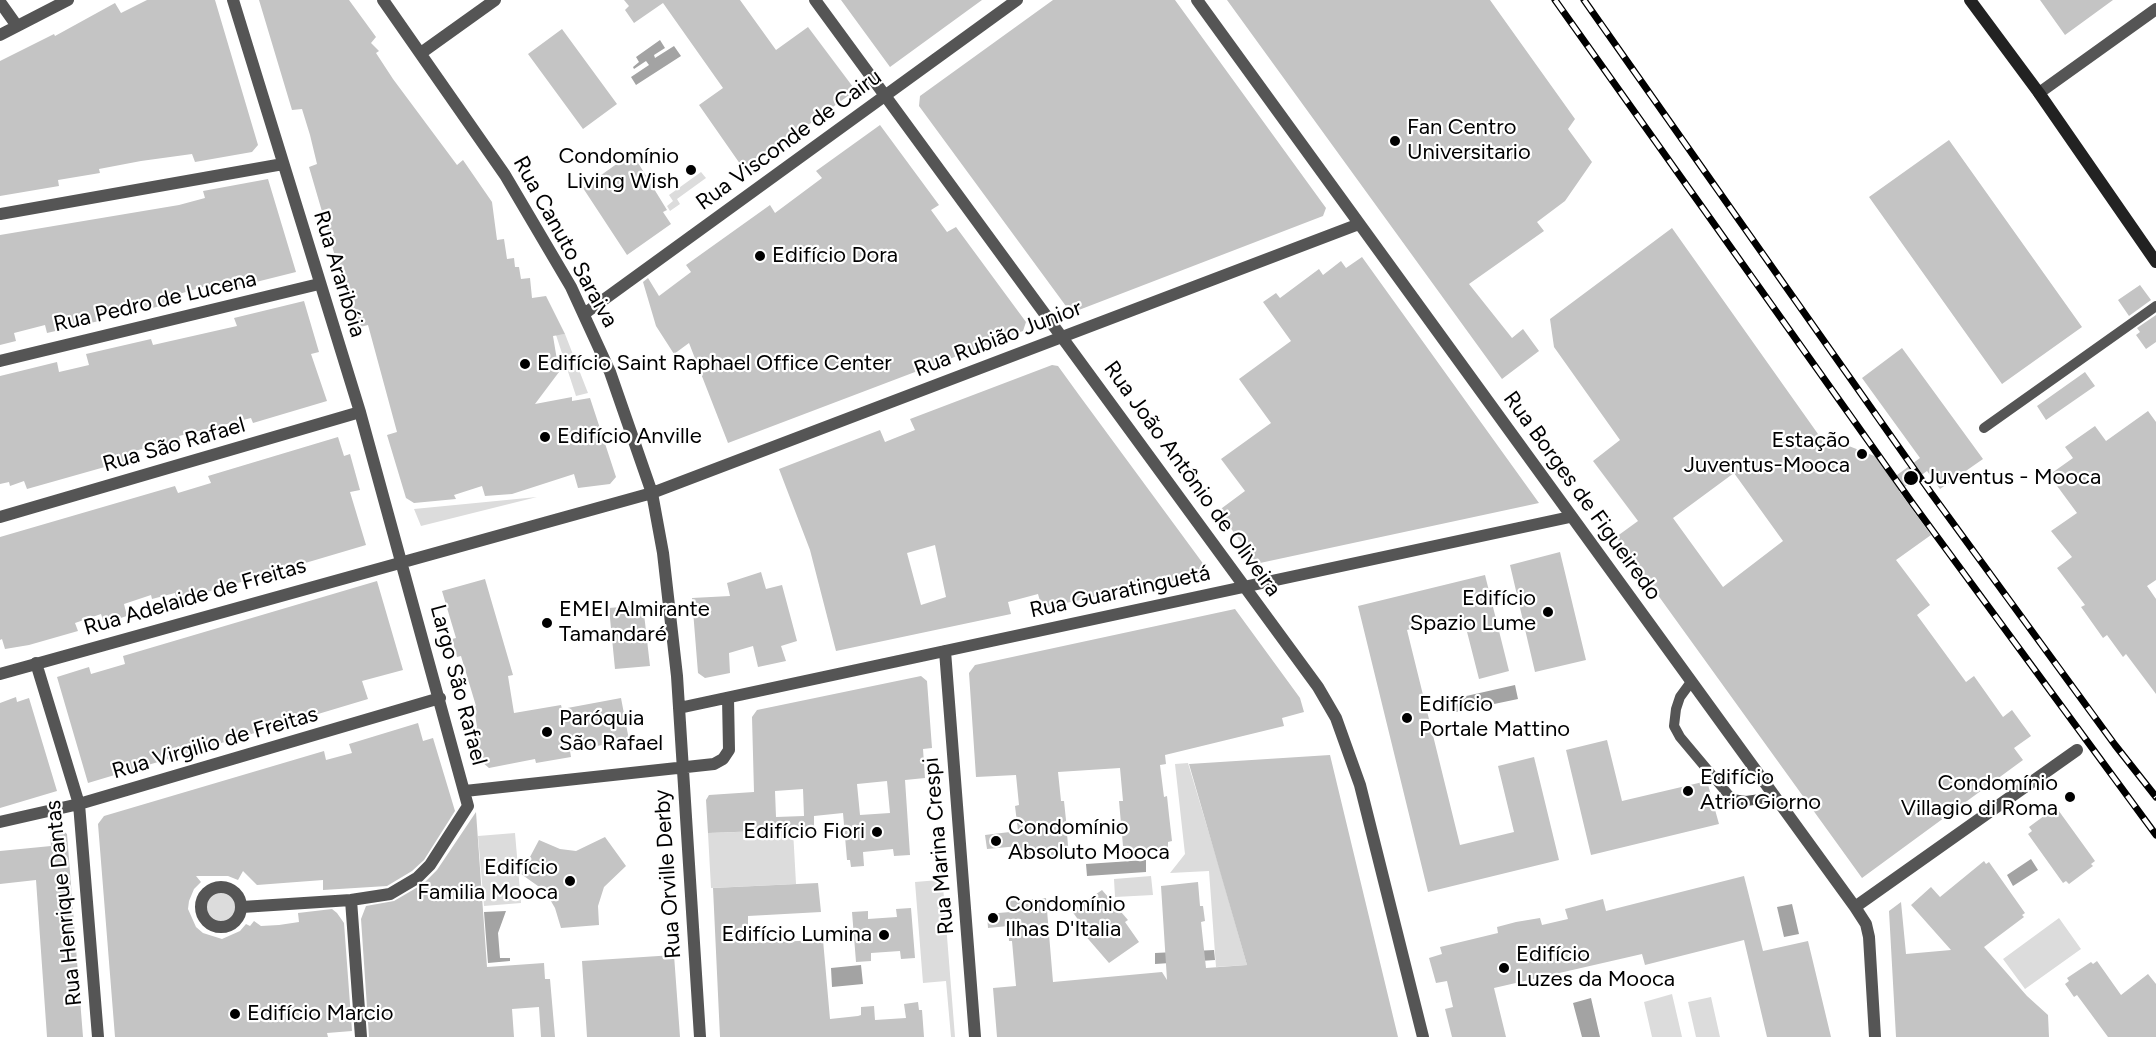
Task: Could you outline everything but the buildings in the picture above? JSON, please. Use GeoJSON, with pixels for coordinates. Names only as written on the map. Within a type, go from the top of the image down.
{"type":"FeatureCollection","features":[{"type":"Feature","properties":{"kind":"street"},"geometry":{"type":"LineString","coordinates":[[0,35],[68,0]]}},
{"type":"Feature","properties":{"kind":"street","name":"Rua Araribóia"},"geometry":{"type":"LineString","coordinates":[[233,0],[360,412],[402,561]]}},
{"type":"Feature","properties":{"kind":"street","name":"Rua Canuto Saraiva"},"geometry":{"type":"LineString","coordinates":[[383,0],[505,175],[584,314],[610,372],[652,493],[667,586],[679,708]]}},
{"type":"Feature","properties":{"kind":"street"},"geometry":{"type":"LineString","coordinates":[[421,53],[495,0]]}},
{"type":"Feature","properties":{"kind":"street","name":"Rua João Antônio de Oliveira"},"geometry":{"type":"LineString","coordinates":[[815,0],[1318,687],[1336,718],[1360,785],[1423,1037]]}},
{"type":"Feature","properties":{"kind":"street","name":"Rua Visconde de Cairu"},"geometry":{"type":"LineString","coordinates":[[584,314],[1017,0]]}},
{"type":"Feature","properties":{"kind":"street","name":"Rua Borges de Figueiredo"},"geometry":{"type":"LineString","coordinates":[[1197,0],[1855,907],[1866,924],[1869,937],[1875,1037]]}},
{"type":"Feature","properties":{"kind":"street"},"geometry":{"type":"LineString","coordinates":[[1970,0],[2156,262]]}},
{"type":"Feature","properties":{"kind":"street"},"geometry":{"type":"LineString","coordinates":[[0,2],[18,26]]}},
{"type":"Feature","properties":{"kind":"street"},"geometry":{"type":"LineString","coordinates":[[2038,93],[2156,9]]}},
{"type":"Feature","properties":{"kind":"street"},"geometry":{"type":"LineString","coordinates":[[0,214],[283,164]]}},
{"type":"Feature","properties":{"kind":"street","name":"Rua Rubião Junior"},"geometry":{"type":"LineString","coordinates":[[652,493],[1359,224]]}},
{"type":"Feature","properties":{"kind":"street","name":"Rua Pedro de Lucena"},"geometry":{"type":"LineString","coordinates":[[0,361],[319,284]]}},
{"type":"Feature","properties":{"kind":"street","name":"Rua São Rafael"},"geometry":{"type":"LineString","coordinates":[[0,517],[360,412]]}},
{"type":"Feature","properties":{"kind":"street"},"geometry":{"type":"LineString","coordinates":[[402,561],[652,493]]}},
{"type":"Feature","properties":{"kind":"street","name":"Rua Guaratinguetá"},"geometry":{"type":"LineString","coordinates":[[679,708],[1570,517]]}},
{"type":"Feature","properties":{"kind":"street","name":"Rua Adelaide de Freitas"},"geometry":{"type":"LineString","coordinates":[[0,674],[402,561]]}},
{"type":"Feature","properties":{"kind":"street","name":"Largo São Rafael"},"geometry":{"type":"LineString","coordinates":[[402,561],[465,791],[714,764],[723,759],[729,750],[728,698]]}},
{"type":"Feature","properties":{"kind":"street","name":"Rua Marina Crespi"},"geometry":{"type":"LineString","coordinates":[[945,651],[975,1037]]}},
{"type":"Feature","properties":{"kind":"street","name":"Rua Henrique Dantas"},"geometry":{"type":"LineString","coordinates":[[36,663],[79,804],[98,1037]]}},
{"type":"Feature","properties":{"kind":"street","name":"Rua Virgilio de Freitas"},"geometry":{"type":"LineString","coordinates":[[0,822],[79,804],[440,698]]}},
{"type":"Feature","properties":{"kind":"street","name":"Rua Orville Derby"},"geometry":{"type":"LineString","coordinates":[[679,708],[700,1037]]}},
{"type":"Feature","properties":{"kind":"street"},"geometry":{"type":"LineString","coordinates":[[1855,907],[2077,750]]}},
{"type":"Feature","properties":{"kind":"street"},"geometry":{"type":"LineString","coordinates":[[242,907],[351,900],[390,894],[417,879],[430,865],[464,816],[468,806],[465,791]]}},
{"type":"Feature","properties":{"kind":"street"},"geometry":{"type":"LineString","coordinates":[[351,900],[361,1037]]}},
{"type":"Feature","properties":{"kind":"lane"},"geometry":{"type":"LineString","coordinates":[[1984,428],[2156,306]]}},
{"type":"Feature","properties":{"kind":"lane"},"geometry":{"type":"LineString","coordinates":[[1691,682],[1676,709],[1674,726],[1680,737],[1732,799],[1746,801],[1775,797]]}},
{"type":"Feature","properties":{"kind":"shaded area"},"geometry":{"type":"Polygon","coordinates":[[[660,40],[665,48],[654,55],[655,58],[674,46],[681,56],[636,85],[631,77],[649,65],[646,61],[634,69],[633,67],[639,62],[636,57],[660,40]]]}},
{"type":"Feature","properties":{"kind":"shaded area"},"geometry":{"type":"Polygon","coordinates":[[[701,172],[706,178],[677,199],[680,204],[670,211],[667,206],[673,201],[669,195],[701,172]]]}},
{"type":"Feature","properties":{"kind":"shaded area"},"geometry":{"type":"Polygon","coordinates":[[[565,334],[588,393],[576,396],[556,335],[565,334]]]}},
{"type":"Feature","properties":{"kind":"shaded area"},"geometry":{"type":"Polygon","coordinates":[[[537,497],[421,526],[414,509],[486,502],[537,497]]]}},
{"type":"Feature","properties":{"kind":"shaded area"},"geometry":{"type":"Polygon","coordinates":[[[1515,685],[1518,699],[1456,712],[1453,699],[1515,685]]]}},
{"type":"Feature","properties":{"kind":"shaded area"},"geometry":{"type":"Polygon","coordinates":[[[1188,763],[1247,965],[1216,967],[1209,871],[1170,873],[1185,854],[1175,764],[1188,763]]]}},
{"type":"Feature","properties":{"kind":"shaded area"},"geometry":{"type":"Polygon","coordinates":[[[793,830],[796,884],[711,888],[708,833],[793,830]]]}},
{"type":"Feature","properties":{"kind":"shaded area"},"geometry":{"type":"Polygon","coordinates":[[[515,833],[521,903],[484,906],[478,836],[515,833]]]}},
{"type":"Feature","properties":{"kind":"shaded area"},"geometry":{"type":"Polygon","coordinates":[[[2031,859],[2038,870],[2013,886],[2007,875],[2031,859]]]}},
{"type":"Feature","properties":{"kind":"shaded area"},"geometry":{"type":"Polygon","coordinates":[[[1146,860],[1146,872],[1087,876],[1086,864],[1146,860]]]}},
{"type":"Feature","properties":{"kind":"shaded area"},"geometry":{"type":"Polygon","coordinates":[[[937,861],[941,861],[955,1037],[951,1037],[946,981],[923,983],[915,882],[939,880],[937,861]]]}},
{"type":"Feature","properties":{"kind":"shaded area"},"geometry":{"type":"Polygon","coordinates":[[[1151,876],[1153,895],[1115,897],[1114,879],[1151,876]]]}},
{"type":"Feature","properties":{"kind":"shaded area"},"geometry":{"type":"Polygon","coordinates":[[[220,891],[231,896],[236,907],[231,918],[220,923],[209,918],[204,907],[209,896],[220,891]]]}},
{"type":"Feature","properties":{"kind":"shaded area"},"geometry":{"type":"Polygon","coordinates":[[[1792,904],[1799,934],[1784,937],[1777,907],[1792,904]]]}},
{"type":"Feature","properties":{"kind":"shaded area"},"geometry":{"type":"Polygon","coordinates":[[[506,911],[498,933],[500,958],[510,958],[510,961],[488,963],[484,912],[506,911]]]}},
{"type":"Feature","properties":{"kind":"shaded area"},"geometry":{"type":"Polygon","coordinates":[[[2059,918],[2081,949],[2025,989],[2003,959],[2059,918]]]}},
{"type":"Feature","properties":{"kind":"shaded area"},"geometry":{"type":"Polygon","coordinates":[[[1214,950],[1215,960],[1155,964],[1155,953],[1214,950]]]}},
{"type":"Feature","properties":{"kind":"shaded area"},"geometry":{"type":"Polygon","coordinates":[[[861,965],[863,984],[832,987],[831,968],[861,965]]]}},
{"type":"Feature","properties":{"kind":"shaded area"},"geometry":{"type":"Polygon","coordinates":[[[1672,994],[1682,1037],[1652,1037],[1644,1002],[1672,994]]]}},
{"type":"Feature","properties":{"kind":"shaded area"},"geometry":{"type":"Polygon","coordinates":[[[1711,997],[1720,1037],[1696,1037],[1688,1002],[1711,997]]]}},
{"type":"Feature","properties":{"kind":"shaded area"},"geometry":{"type":"Polygon","coordinates":[[[1591,998],[1600,1037],[1582,1037],[1573,1003],[1591,998]]]}},
{"type":"Feature","properties":{"kind":"railway"},"geometry":{"type":"LineString","coordinates":[[1555,0],[1913,504],[2156,835]]}},
{"type":"Feature","properties":{"kind":"railway"},"geometry":{"type":"LineString","coordinates":[[1584,0],[1931,493],[2115,745],[2156,797]]}},
{"type":"Feature","properties":{"kind":"place","name":"Fan Centro Universitario"},"geometry":{"type":"Point","coordinates":[1395,141]}},
{"type":"Feature","properties":{"kind":"place","name":"Condomínio Living Wish"},"geometry":{"type":"Point","coordinates":[691,170]}},
{"type":"Feature","properties":{"kind":"place","name":"Edifício Dora"},"geometry":{"type":"Point","coordinates":[760,256]}},
{"type":"Feature","properties":{"kind":"place","name":"Edifício Saint Raphael Office Center"},"geometry":{"type":"Point","coordinates":[525,364]}},
{"type":"Feature","properties":{"kind":"place","name":"Edifício Anville"},"geometry":{"type":"Point","coordinates":[545,437]}},
{"type":"Feature","properties":{"kind":"place","name":"Estação Juventus-Mooca"},"geometry":{"type":"Point","coordinates":[1862,454]}},
{"type":"Feature","properties":{"kind":"place","name":"Juventus - Mooca"},"geometry":{"type":"Point","coordinates":[1911,478]}},
{"type":"Feature","properties":{"kind":"place","name":"Edifício Spazio Lume"},"geometry":{"type":"Point","coordinates":[1548,612]}},
{"type":"Feature","properties":{"kind":"place","name":"EMEI Almirante Tamandaré"},"geometry":{"type":"Point","coordinates":[547,623]}},
{"type":"Feature","properties":{"kind":"place","name":"Edifício Portale Mattino"},"geometry":{"type":"Point","coordinates":[1407,718]}},
{"type":"Feature","properties":{"kind":"place","name":"Paróquia São Rafael"},"geometry":{"type":"Point","coordinates":[547,732]}},
{"type":"Feature","properties":{"kind":"place","name":"Edifício Atrio Giorno"},"geometry":{"type":"Point","coordinates":[1688,791]}},
{"type":"Feature","properties":{"kind":"place","name":"Condomínio Villagio di Roma"},"geometry":{"type":"Point","coordinates":[2070,797]}},
{"type":"Feature","properties":{"kind":"place","name":"Edifício Fiori"},"geometry":{"type":"Point","coordinates":[877,832]}},
{"type":"Feature","properties":{"kind":"place","name":"Condomínio Absoluto Mooca"},"geometry":{"type":"Point","coordinates":[996,841]}},
{"type":"Feature","properties":{"kind":"place","name":"Edifício Familia Mooca"},"geometry":{"type":"Point","coordinates":[570,881]}},
{"type":"Feature","properties":{"kind":"place","name":"Condomínio Ilhas D'Italia"},"geometry":{"type":"Point","coordinates":[993,918]}},
{"type":"Feature","properties":{"kind":"place","name":"Edifício Lumina"},"geometry":{"type":"Point","coordinates":[884,935]}},
{"type":"Feature","properties":{"kind":"place","name":"Edifício Luzes da Mooca"},"geometry":{"type":"Point","coordinates":[1504,968]}},
{"type":"Feature","properties":{"kind":"place","name":"Edifício Marcio"},"geometry":{"type":"Point","coordinates":[235,1014]}}]}
